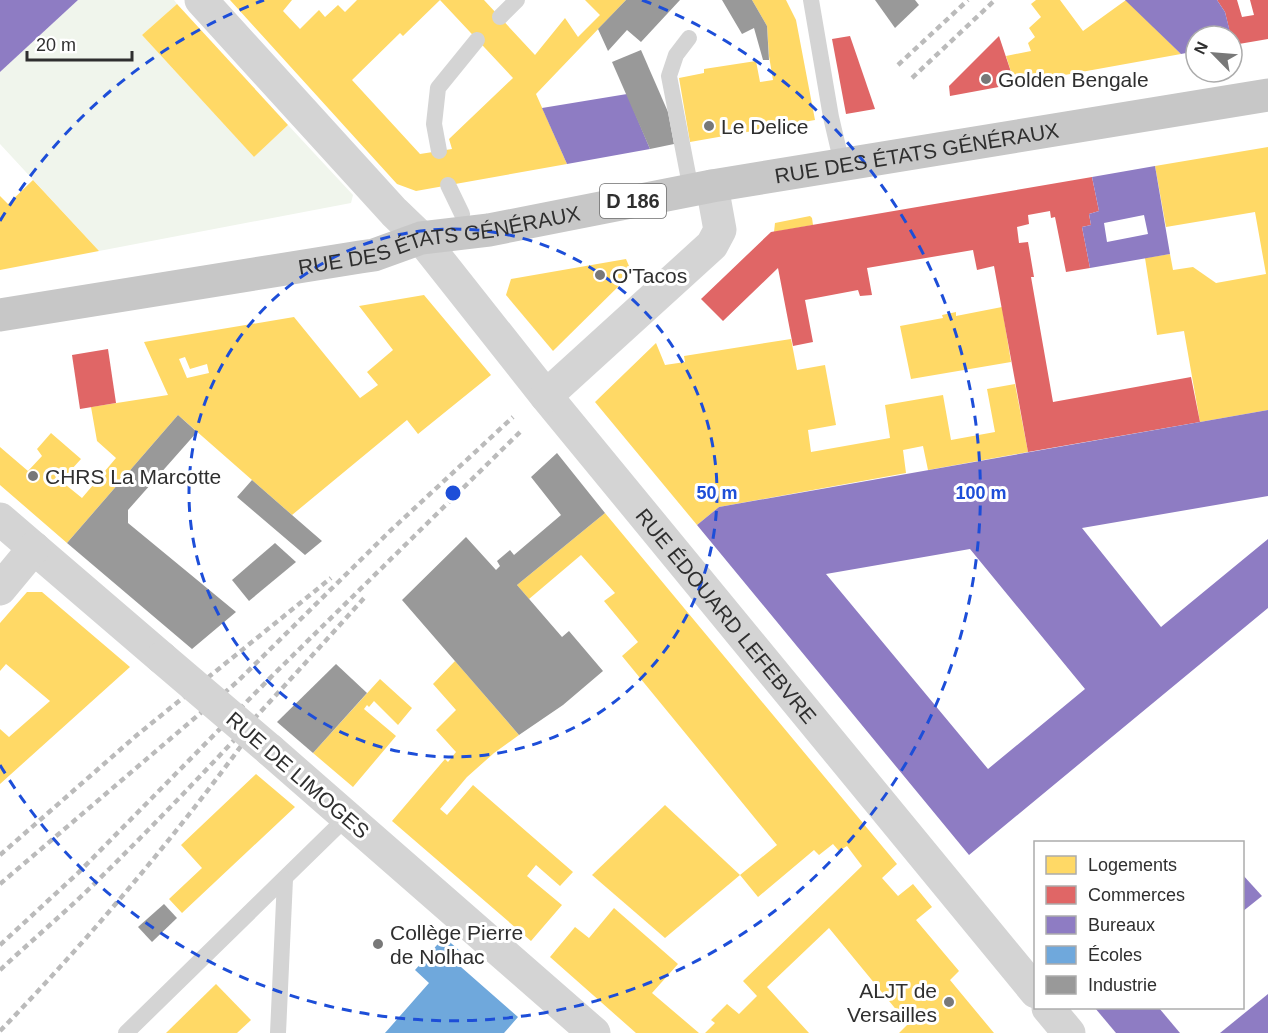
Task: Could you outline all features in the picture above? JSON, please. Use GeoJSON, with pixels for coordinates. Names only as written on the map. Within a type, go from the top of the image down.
{"type":"FeatureCollection","features":[{"type":"Feature","properties":{"kind":"main road","name":"RUE DES ÉTATS GÉNÉRAUX"},"geometry":{"type":"LineString","coordinates":[[0,315],[374,255],[421,238],[476,232],[702,188],[1268,95]]}},
{"type":"Feature","properties":{"kind":"street","name":"RUE ÉDOUARD LEFEBVRE"},"geometry":{"type":"LineString","coordinates":[[201,0],[394,212],[421,238],[546,396],[1034,991]]}},
{"type":"Feature","properties":{"kind":"street"},"geometry":{"type":"LineString","coordinates":[[546,396],[712,245],[720,230],[702,188]]}},
{"type":"Feature","properties":{"kind":"street","name":"RUE DE LIMOGES"},"geometry":{"type":"LineString","coordinates":[[0,519],[270,750],[594,1033]]}},
{"type":"Feature","properties":{"kind":"street"},"geometry":{"type":"LineString","coordinates":[[0,589],[34,548]]}},
{"type":"Feature","properties":{"kind":"street"},"geometry":{"type":"LineString","coordinates":[[1049,1009],[1069,1033]]}},
{"type":"Feature","properties":{"kind":"lane"},"geometry":{"type":"LineString","coordinates":[[500,17],[517,0]]}},
{"type":"Feature","properties":{"kind":"lane"},"geometry":{"type":"LineString","coordinates":[[811,0],[831,117],[842,164]]}},
{"type":"Feature","properties":{"kind":"lane"},"geometry":{"type":"LineString","coordinates":[[689,38],[676,55],[669,76],[702,188]]}},
{"type":"Feature","properties":{"kind":"lane"},"geometry":{"type":"LineString","coordinates":[[439,151],[434,124],[438,88],[477,40]]}},
{"type":"Feature","properties":{"kind":"lane"},"geometry":{"type":"LineString","coordinates":[[448,185],[462,214]]}},
{"type":"Feature","properties":{"kind":"lane"},"geometry":{"type":"LineString","coordinates":[[126,1033],[347,817]]}},
{"type":"Feature","properties":{"kind":"lane"},"geometry":{"type":"LineString","coordinates":[[278,1033],[285,879]]}},
{"type":"Feature","properties":{"kind":"shaded area"},"geometry":{"type":"Polygon","coordinates":[[[78,0],[174,0],[177,4],[142,35],[254,157],[288,125],[353,195],[351,203],[99,251],[0,144],[0,72],[78,0]]]}},
{"type":"Feature","properties":{"kind":"building: Logements"},"geometry":{"type":"Polygon","coordinates":[[[230,0],[292,0],[283,11],[300,29],[319,10],[325,17],[338,5],[345,12],[357,0],[440,0],[484,0],[535,55],[565,18],[578,37],[600,15],[585,0],[626,0],[536,94],[567,164],[416,191],[397,184],[230,0]],[[440,0],[403,36],[400,33],[352,80],[420,154],[452,149],[449,139],[513,78],[440,0]]]}},
{"type":"Feature","properties":{"kind":"building: Logements"},"geometry":{"type":"Polygon","coordinates":[[[752,0],[786,0],[796,20],[815,120],[690,142],[679,78],[704,73],[704,69],[756,61],[760,82],[773,80],[767,26],[752,0]]]}},
{"type":"Feature","properties":{"kind":"building: Logements"},"geometry":{"type":"Polygon","coordinates":[[[1036,0],[1060,0],[1083,31],[1126,0],[1181,54],[1015,84],[1006,56],[1031,51],[1028,43],[1035,37],[1029,28],[1041,17],[1031,4],[1036,0]]]}},
{"type":"Feature","properties":{"kind":"building: Logements"},"geometry":{"type":"Polygon","coordinates":[[[177,4],[288,125],[254,157],[142,35],[177,4]]]}},
{"type":"Feature","properties":{"kind":"building: Logements"},"geometry":{"type":"Polygon","coordinates":[[[1268,147],[1268,410],[1200,422],[1184,331],[1157,335],[1145,258],[1170,254],[1173,270],[1193,267],[1216,283],[1266,274],[1255,212],[1166,227],[1155,166],[1268,147]]]}},
{"type":"Feature","properties":{"kind":"building: Logements"},"geometry":{"type":"Polygon","coordinates":[[[33,180],[99,251],[0,270],[0,196],[8,204],[33,180]]]}},
{"type":"Feature","properties":{"kind":"building: Logements"},"geometry":{"type":"Polygon","coordinates":[[[810,216],[813,225],[774,232],[775,223],[810,216]]]}},
{"type":"Feature","properties":{"kind":"building: Logements"},"geometry":{"type":"Polygon","coordinates":[[[626,259],[632,273],[553,351],[506,295],[511,279],[626,259]]]}},
{"type":"Feature","properties":{"kind":"building: Logements"},"geometry":{"type":"Polygon","coordinates":[[[424,295],[491,375],[418,434],[407,420],[292,515],[178,415],[67,543],[0,485],[0,447],[28,471],[42,456],[37,449],[51,433],[81,459],[61,481],[82,498],[116,458],[97,441],[91,407],[168,395],[144,342],[294,317],[360,398],[378,385],[367,372],[393,350],[359,306],[424,295]],[[185,357],[179,359],[187,378],[209,373],[207,364],[190,369],[185,357]]]}},
{"type":"Feature","properties":{"kind":"building: Logements"},"geometry":{"type":"Polygon","coordinates":[[[1002,307],[1011,362],[911,379],[900,326],[943,318],[942,315],[956,312],[956,316],[1002,307]]]}},
{"type":"Feature","properties":{"kind":"building: Logements"},"geometry":{"type":"Polygon","coordinates":[[[791,339],[797,370],[825,365],[836,425],[808,430],[811,452],[890,438],[885,405],[943,395],[951,440],[995,432],[987,389],[1015,384],[1028,452],[928,470],[923,446],[903,450],[906,473],[719,507],[697,525],[595,402],[656,343],[665,365],[685,362],[684,356],[791,339]]]}},
{"type":"Feature","properties":{"kind":"building: Logements"},"geometry":{"type":"Polygon","coordinates":[[[605,513],[897,864],[882,878],[898,896],[913,884],[932,907],[916,920],[959,971],[950,980],[994,1033],[899,1033],[908,1024],[829,928],[767,987],[809,1033],[705,1033],[715,1023],[711,1020],[727,1004],[739,1014],[757,996],[743,981],[862,866],[847,846],[839,851],[833,844],[819,855],[814,850],[758,897],[740,875],[777,845],[622,656],[638,642],[604,601],[615,593],[581,555],[529,599],[517,585],[605,513]]]}},
{"type":"Feature","properties":{"kind":"building: Logements"},"geometry":{"type":"Polygon","coordinates":[[[27,592],[42,592],[130,667],[0,784],[0,729],[9,737],[50,701],[6,664],[0,671],[0,623],[27,592]]]}},
{"type":"Feature","properties":{"kind":"building: Logements"},"geometry":{"type":"Polygon","coordinates":[[[455,661],[519,735],[467,777],[440,809],[447,815],[473,785],[573,872],[560,886],[536,865],[527,876],[562,905],[531,941],[392,821],[445,759],[448,762],[456,752],[436,730],[456,710],[433,684],[455,661]]]}},
{"type":"Feature","properties":{"kind":"building: Logements"},"geometry":{"type":"Polygon","coordinates":[[[380,679],[412,708],[398,725],[374,701],[364,709],[396,736],[353,787],[313,753],[380,679]]]}},
{"type":"Feature","properties":{"kind":"building: Logements"},"geometry":{"type":"Polygon","coordinates":[[[256,774],[295,807],[182,913],[169,899],[202,868],[181,845],[256,774]]]}},
{"type":"Feature","properties":{"kind":"building: Logements"},"geometry":{"type":"Polygon","coordinates":[[[665,805],[740,875],[665,938],[592,875],[665,805]]]}},
{"type":"Feature","properties":{"kind":"building: Logements"},"geometry":{"type":"Polygon","coordinates":[[[614,908],[678,964],[652,993],[699,1033],[636,1033],[550,957],[575,927],[589,938],[614,908]]]}},
{"type":"Feature","properties":{"kind":"building: Logements"},"geometry":{"type":"Polygon","coordinates":[[[216,984],[251,1020],[237,1033],[166,1033],[216,984]]]}},
{"type":"Feature","properties":{"kind":"building: Commerces"},"geometry":{"type":"Polygon","coordinates":[[[1217,0],[1237,0],[1242,17],[1254,15],[1250,0],[1268,0],[1268,39],[1244,43],[1244,24],[1228,24],[1225,12],[1217,0]]]}},
{"type":"Feature","properties":{"kind":"building: Commerces"},"geometry":{"type":"Polygon","coordinates":[[[850,36],[875,109],[846,114],[832,39],[850,36]]]}},
{"type":"Feature","properties":{"kind":"building: Commerces"},"geometry":{"type":"Polygon","coordinates":[[[999,36],[1015,84],[950,96],[949,86],[999,36]]]}},
{"type":"Feature","properties":{"kind":"building: Commerces"},"geometry":{"type":"Polygon","coordinates":[[[1092,177],[1099,211],[1089,214],[1091,225],[1082,227],[1090,268],[1066,272],[1055,217],[1051,218],[1050,211],[1028,215],[1029,224],[1017,227],[1019,243],[1028,242],[1034,277],[1031,277],[1053,402],[1191,377],[1200,422],[1028,452],[994,266],[977,270],[973,250],[867,268],[872,295],[860,296],[858,290],[805,300],[813,342],[793,346],[778,268],[723,321],[701,299],[771,232],[1092,177]]]}},
{"type":"Feature","properties":{"kind":"building: Commerces"},"geometry":{"type":"Polygon","coordinates":[[[108,349],[116,403],[80,409],[72,355],[108,349]]]}},
{"type":"Feature","properties":{"kind":"building: Bureaux"},"geometry":{"type":"Polygon","coordinates":[[[0,0],[78,0],[0,72],[0,0]]]}},
{"type":"Feature","properties":{"kind":"building: Bureaux"},"geometry":{"type":"Polygon","coordinates":[[[1125,0],[1217,0],[1225,12],[1228,24],[1184,24],[1184,53],[1181,54],[1125,0]]]}},
{"type":"Feature","properties":{"kind":"building: Bureaux"},"geometry":{"type":"Polygon","coordinates":[[[627,94],[650,149],[567,164],[542,108],[627,94]]]}},
{"type":"Feature","properties":{"kind":"building: Bureaux"},"geometry":{"type":"Polygon","coordinates":[[[1155,166],[1170,254],[1090,268],[1082,227],[1091,225],[1089,214],[1099,211],[1092,177],[1155,166]],[[1144,215],[1104,223],[1107,242],[1148,234],[1144,215]]]}},
{"type":"Feature","properties":{"kind":"building: Bureaux"},"geometry":{"type":"Polygon","coordinates":[[[1268,410],[1268,496],[1082,528],[1161,627],[1268,539],[1268,608],[969,855],[697,525],[719,507],[1268,410]],[[970,549],[826,574],[988,769],[1085,689],[970,549]]]}},
{"type":"Feature","properties":{"kind":"building: Bureaux"},"geometry":{"type":"Polygon","coordinates":[[[1244,876],[1262,896],[1244,910],[1244,876]]]}},
{"type":"Feature","properties":{"kind":"building: Bureaux"},"geometry":{"type":"Polygon","coordinates":[[[1268,994],[1268,1033],[1220,1033],[1268,994]]]}},
{"type":"Feature","properties":{"kind":"building: Bureaux"},"geometry":{"type":"Polygon","coordinates":[[[1096,1009],[1160,1009],[1180,1033],[1116,1033],[1096,1009]]]}},
{"type":"Feature","properties":{"kind":"building: Écoles"},"geometry":{"type":"Polygon","coordinates":[[[444,937],[460,951],[453,960],[518,1017],[504,1033],[385,1033],[429,983],[415,970],[444,937]]]}},
{"type":"Feature","properties":{"kind":"building: Industrie"},"geometry":{"type":"Polygon","coordinates":[[[626,0],[680,0],[641,42],[627,30],[608,51],[598,29],[626,0]]]}},
{"type":"Feature","properties":{"kind":"building: Industrie"},"geometry":{"type":"Polygon","coordinates":[[[722,0],[752,0],[767,26],[769,60],[763,60],[754,28],[742,34],[722,0]]]}},
{"type":"Feature","properties":{"kind":"building: Industrie"},"geometry":{"type":"Polygon","coordinates":[[[875,0],[915,0],[919,5],[895,28],[875,0]]]}},
{"type":"Feature","properties":{"kind":"building: Industrie"},"geometry":{"type":"Polygon","coordinates":[[[641,50],[668,112],[674,144],[650,149],[612,62],[641,50]]]}},
{"type":"Feature","properties":{"kind":"building: Industrie"},"geometry":{"type":"Polygon","coordinates":[[[178,415],[197,432],[128,510],[128,523],[236,612],[192,649],[67,543],[178,415]]]}},
{"type":"Feature","properties":{"kind":"building: Industrie"},"geometry":{"type":"Polygon","coordinates":[[[557,453],[605,513],[517,585],[562,637],[569,631],[603,671],[563,705],[519,735],[402,600],[466,537],[496,570],[500,566],[497,561],[510,550],[514,555],[561,515],[531,477],[557,453]]]}},
{"type":"Feature","properties":{"kind":"building: Industrie"},"geometry":{"type":"Polygon","coordinates":[[[252,480],[322,541],[305,555],[237,497],[252,480]]]}},
{"type":"Feature","properties":{"kind":"building: Industrie"},"geometry":{"type":"Polygon","coordinates":[[[275,543],[296,562],[249,601],[232,580],[275,543]]]}},
{"type":"Feature","properties":{"kind":"building: Industrie"},"geometry":{"type":"Polygon","coordinates":[[[336,664],[367,693],[313,753],[277,722],[336,664]]]}},
{"type":"Feature","properties":{"kind":"building: Industrie"},"geometry":{"type":"Polygon","coordinates":[[[164,904],[177,918],[152,942],[138,927],[164,904]]]}},
{"type":"Feature","properties":{"kind":"railway"},"geometry":{"type":"LineString","coordinates":[[898,65],[968,0]]}},
{"type":"Feature","properties":{"kind":"railway"},"geometry":{"type":"LineString","coordinates":[[912,78],[995,0]]}},
{"type":"Feature","properties":{"kind":"railway"},"geometry":{"type":"LineString","coordinates":[[0,884],[237,682],[390,531],[513,417]]}},
{"type":"Feature","properties":{"kind":"railway"},"geometry":{"type":"LineString","coordinates":[[0,945],[78,873],[274,674],[520,432]]}},
{"type":"Feature","properties":{"kind":"railway"},"geometry":{"type":"LineString","coordinates":[[0,855],[137,735],[331,578]]}},
{"type":"Feature","properties":{"kind":"railway"},"geometry":{"type":"LineString","coordinates":[[0,970],[91,887],[161,816],[365,597]]}},
{"type":"Feature","properties":{"kind":"railway"},"geometry":{"type":"LineString","coordinates":[[0,1031],[131,886],[252,731]]}},
{"type":"Feature","properties":{"kind":"place","name":"Golden Bengale"},"geometry":{"type":"Point","coordinates":[986,79]}},
{"type":"Feature","properties":{"kind":"place","name":"Le Delice"},"geometry":{"type":"Point","coordinates":[709,126]}},
{"type":"Feature","properties":{"kind":"place","name":"O'Tacos"},"geometry":{"type":"Point","coordinates":[600,275]}},
{"type":"Feature","properties":{"kind":"place","name":"CHRS La Marcotte"},"geometry":{"type":"Point","coordinates":[33,476]}},
{"type":"Feature","properties":{"kind":"place","name":"Collège Pierre de Nolhac"},"geometry":{"type":"Point","coordinates":[378,944]}},
{"type":"Feature","properties":{"kind":"place","name":"ALJT de Versailles"},"geometry":{"type":"Point","coordinates":[949,1002]}}]}
